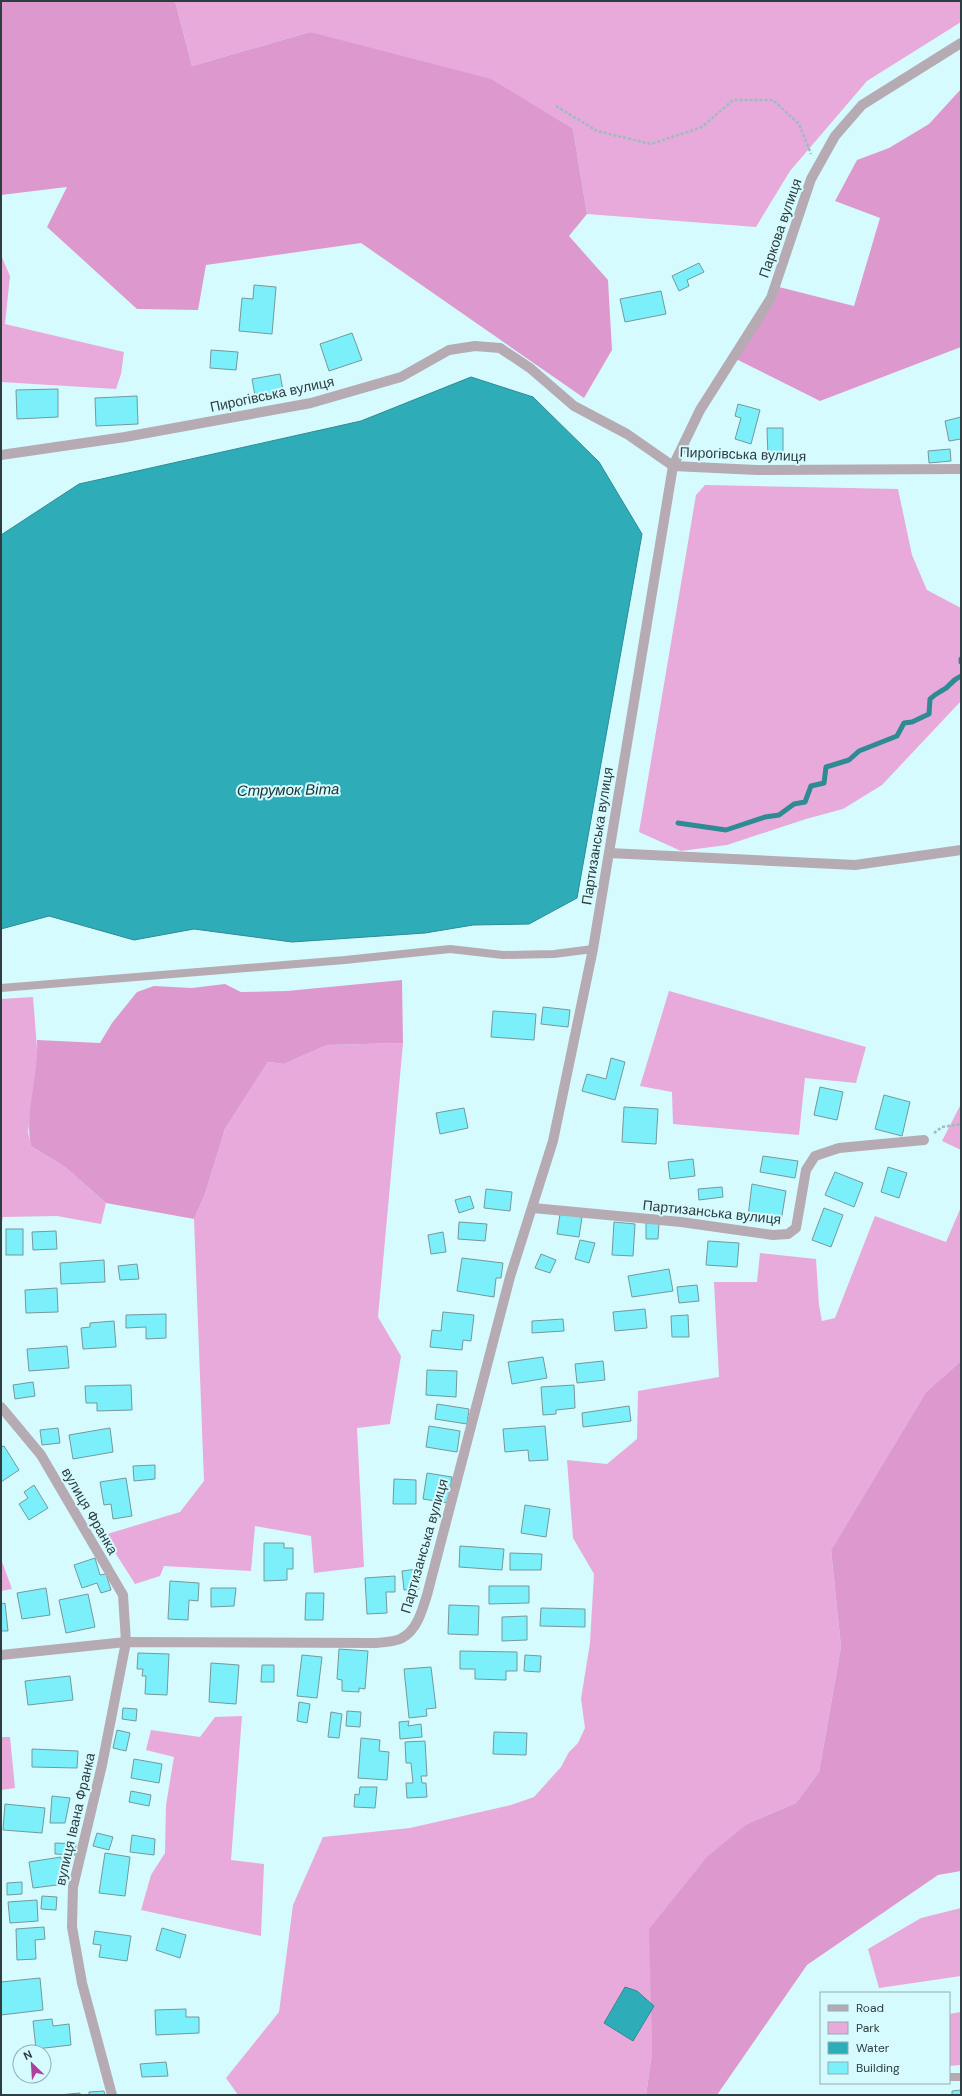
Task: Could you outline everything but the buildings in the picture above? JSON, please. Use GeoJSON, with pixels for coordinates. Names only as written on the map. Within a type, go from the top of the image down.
{"type":"FeatureCollection","features":[{"type":"Feature","properties":{"kind":"street","name":"Паркова вулиця"},"geometry":{"type":"LineString","coordinates":[[673,466],[700,410],[771,298],[807,191],[816,170],[835,136],[862,106],[961,43]]}},
{"type":"Feature","properties":{"kind":"street","name":"Пирогівська вулиця"},"geometry":{"type":"LineString","coordinates":[[1,455],[125,437],[311,403],[401,376],[449,350],[475,346],[500,348],[530,368],[574,406],[627,434],[673,466],[758,470],[961,469]]}},
{"type":"Feature","properties":{"kind":"street","name":"Партизанська вулиця"},"geometry":{"type":"LineString","coordinates":[[1,1655],[126,1642],[376,1643],[401,1639],[412,1630],[421,1614],[427,1595],[510,1277],[553,1141],[592,949],[673,466]]}},
{"type":"Feature","properties":{"kind":"street"},"geometry":{"type":"LineString","coordinates":[[609,853],[855,865],[961,850]]}},
{"type":"Feature","properties":{"kind":"street","name":"Партизанська вулиця"},"geometry":{"type":"LineString","coordinates":[[533,1208],[681,1222],[773,1235],[788,1234],[796,1228],[806,1170],[815,1156],[839,1148],[924,1140]]}},
{"type":"Feature","properties":{"kind":"street","name":"вулиця Франка"},"geometry":{"type":"LineString","coordinates":[[1,1407],[41,1455],[122,1595],[126,1642]]}},
{"type":"Feature","properties":{"kind":"street","name":"вулиця Івана Франка"},"geometry":{"type":"LineString","coordinates":[[112,2095],[82,1982],[72,1927],[73,1887],[102,1765],[126,1642]]}},
{"type":"Feature","properties":{"kind":"lane"},"geometry":{"type":"LineString","coordinates":[[1,988],[345,960],[450,949],[503,955],[554,954],[592,949]]}},
{"type":"Feature","properties":{"kind":"lane"},"geometry":{"type":"LineString","coordinates":[[950,2077],[961,2077]]}},
{"type":"Feature","properties":{"kind":"path"},"geometry":{"type":"LineString","coordinates":[[556,106],[597,131],[651,144],[702,127],[733,100],[772,100],[799,124],[816,170]]}},
{"type":"Feature","properties":{"kind":"path"},"geometry":{"type":"LineString","coordinates":[[924,1140],[942,1127],[961,1124]]}},
{"type":"Feature","properties":{"kind":"green space"},"geometry":{"type":"Polygon","coordinates":[[[175,1],[961,1],[961,22],[867,81],[790,171],[756,227],[587,214],[573,129],[310,32],[192,66],[175,1]]]}},
{"type":"Feature","properties":{"kind":"green space"},"geometry":{"type":"Polygon","coordinates":[[[1,255],[10,276],[5,324],[124,352],[121,374],[116,389],[1,382],[1,255]]]}},
{"type":"Feature","properties":{"kind":"green space"},"geometry":{"type":"Polygon","coordinates":[[[705,485],[898,489],[912,555],[927,590],[961,608],[961,701],[882,785],[843,809],[806,819],[727,845],[681,851],[639,832],[696,495],[705,485]]]}},
{"type":"Feature","properties":{"kind":"green space"},"geometry":{"type":"Polygon","coordinates":[[[669,991],[866,1047],[856,1083],[805,1078],[799,1135],[673,1124],[672,1092],[640,1086],[669,991]]]}},
{"type":"Feature","properties":{"kind":"green space"},"geometry":{"type":"Polygon","coordinates":[[[33,997],[38,1060],[28,1132],[31,1146],[65,1167],[106,1203],[101,1224],[57,1216],[3,1217],[1,1227],[1,999],[33,997]]]}},
{"type":"Feature","properties":{"kind":"green space"},"geometry":{"type":"Polygon","coordinates":[[[403,1043],[378,1317],[401,1356],[390,1424],[357,1428],[364,1567],[314,1573],[311,1536],[255,1526],[251,1571],[164,1566],[160,1576],[135,1584],[104,1535],[180,1512],[204,1481],[194,1219],[205,1194],[225,1129],[268,1062],[284,1064],[327,1045],[403,1043]]]}},
{"type":"Feature","properties":{"kind":"green space"},"geometry":{"type":"Polygon","coordinates":[[[961,1104],[961,1150],[942,1141],[961,1104]]]}},
{"type":"Feature","properties":{"kind":"green space"},"geometry":{"type":"Polygon","coordinates":[[[961,1207],[961,1361],[926,1392],[831,1550],[841,1647],[819,1772],[796,1803],[747,1824],[679,1893],[650,1929],[652,2053],[646,2095],[238,2095],[226,2078],[279,2012],[293,1905],[323,1837],[410,1828],[511,1805],[534,1797],[561,1767],[569,1752],[578,1743],[585,1728],[581,1699],[590,1643],[594,1574],[573,1538],[567,1460],[607,1464],[637,1439],[638,1391],[719,1377],[714,1282],[757,1282],[760,1253],[816,1259],[819,1305],[822,1321],[835,1318],[875,1216],[946,1242],[961,1207]]]}},
{"type":"Feature","properties":{"kind":"green space"},"geometry":{"type":"Polygon","coordinates":[[[1,1559],[12,1589],[1,1591],[1,1559]]]}},
{"type":"Feature","properties":{"kind":"green space"},"geometry":{"type":"Polygon","coordinates":[[[242,1716],[231,1860],[264,1864],[261,1936],[141,1910],[151,1875],[165,1853],[166,1805],[174,1757],[146,1750],[151,1730],[200,1737],[215,1717],[242,1716]]]}},
{"type":"Feature","properties":{"kind":"green space"},"geometry":{"type":"Polygon","coordinates":[[[1,1737],[10,1737],[15,1788],[1,1790],[1,1737]]]}},
{"type":"Feature","properties":{"kind":"green space"},"geometry":{"type":"Polygon","coordinates":[[[961,1908],[961,1976],[879,1988],[868,1949],[921,1918],[961,1908]]]}},
{"type":"Feature","properties":{"kind":"green space"},"geometry":{"type":"Polygon","coordinates":[[[961,2012],[961,2065],[950,2066],[950,2014],[961,2012]]]}},
{"type":"Feature","properties":{"kind":"shaded area"},"geometry":{"type":"Polygon","coordinates":[[[1,1],[175,1],[192,66],[310,32],[491,79],[573,129],[587,214],[569,236],[608,280],[612,350],[584,398],[361,243],[206,265],[198,310],[137,309],[47,227],[67,187],[1,195],[1,1]]]}},
{"type":"Feature","properties":{"kind":"shaded area"},"geometry":{"type":"Polygon","coordinates":[[[961,89],[961,347],[820,401],[734,358],[775,286],[854,306],[880,218],[835,201],[857,160],[889,148],[929,124],[961,89]]]}},
{"type":"Feature","properties":{"kind":"shaded area"},"geometry":{"type":"Polygon","coordinates":[[[402,980],[403,1043],[327,1045],[284,1064],[268,1062],[225,1129],[205,1194],[194,1219],[106,1203],[65,1167],[31,1146],[29,1121],[36,1067],[37,1040],[100,1043],[112,1023],[137,992],[154,986],[192,988],[225,984],[241,992],[287,991],[402,980]]]}},
{"type":"Feature","properties":{"kind":"shaded area"},"geometry":{"type":"Polygon","coordinates":[[[961,1361],[961,1871],[938,1875],[807,1965],[717,2095],[646,2095],[652,2053],[649,1929],[707,1857],[747,1824],[796,1803],[819,1772],[841,1647],[831,1550],[926,1392],[961,1361]]]}},
{"type":"Feature","properties":{"kind":"water"},"geometry":{"type":"Polygon","coordinates":[[[471,377],[533,397],[599,462],[642,534],[577,898],[529,924],[473,925],[425,933],[292,942],[194,929],[134,940],[49,916],[1,929],[1,535],[79,484],[361,421],[471,377]]]}},
{"type":"Feature","properties":{"kind":"water"},"geometry":{"type":"Polygon","coordinates":[[[625,1987],[637,1991],[654,2006],[633,2041],[604,2023],[625,1987]]]}},
{"type":"Feature","properties":{"kind":"waterway","name":"Струмок Віта"},"geometry":{"type":"LineString","coordinates":[[678,823],[726,830],[765,817],[779,815],[794,804],[805,802],[811,786],[824,783],[826,767],[849,760],[859,751],[897,736],[904,723],[912,722],[929,714],[930,699],[961,676]]}}]}
